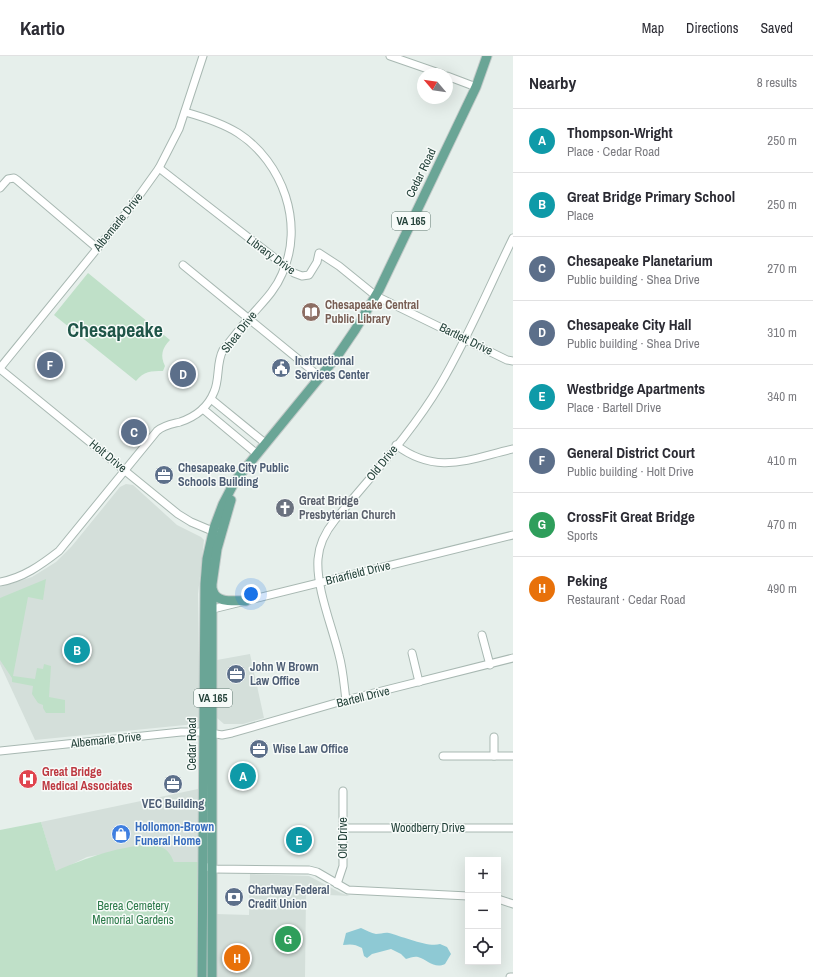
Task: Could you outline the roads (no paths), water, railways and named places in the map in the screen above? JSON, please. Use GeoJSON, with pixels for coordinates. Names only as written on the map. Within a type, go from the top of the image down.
{"type":"FeatureCollection","features":[{"type":"Feature","properties":{"kind":"main road","name":"Cedar Road"},"geometry":{"type":"LineString","coordinates":[[202,977],[203,865],[208,733],[209,607],[206,571],[217,533],[244,471],[265,443],[320,377],[355,330],[376,296],[476,87],[487,56]]}},
{"type":"Feature","properties":{"kind":"main road","name":"Cedar Road"},"geometry":{"type":"LineString","coordinates":[[209,607],[213,590],[213,572],[217,533]]}},
{"type":"Feature","properties":{"kind":"main road"},"geometry":{"type":"LineString","coordinates":[[213,590],[214,595],[220,599],[246,601]]}},
{"type":"Feature","properties":{"kind":"main road","name":"Cedar Road"},"geometry":{"type":"LineString","coordinates":[[208,733],[212,869],[212,977]]}},
{"type":"Feature","properties":{"kind":"main road"},"geometry":{"type":"LineString","coordinates":[[203,922],[207,943],[206,977]]}},
{"type":"Feature","properties":{"kind":"street","name":"Albemarle Drive"},"geometry":{"type":"LineString","coordinates":[[0,369],[131,207],[160,168],[174,141],[203,56]]}},
{"type":"Feature","properties":{"kind":"street"},"geometry":{"type":"LineString","coordinates":[[390,56],[425,68]]}},
{"type":"Feature","properties":{"kind":"street"},"geometry":{"type":"LineString","coordinates":[[453,78],[476,87]]}},
{"type":"Feature","properties":{"kind":"street","name":"Shea Drive"},"geometry":{"type":"LineString","coordinates":[[0,582],[8,581],[40,566],[59,551],[161,428],[191,417],[203,409],[210,399],[218,382],[221,354],[248,318],[274,290],[286,267],[291,246],[292,223],[284,193],[272,167],[257,149],[238,133],[210,120],[185,112]]}},
{"type":"Feature","properties":{"kind":"street","name":"Library Drive"},"geometry":{"type":"LineString","coordinates":[[160,168],[286,267],[299,275],[308,276],[316,266],[319,253],[339,266],[376,296]]}},
{"type":"Feature","properties":{"kind":"street"},"geometry":{"type":"LineString","coordinates":[[0,188],[8,179],[14,178],[97,248]]}},
{"type":"Feature","properties":{"kind":"street","name":"Old Drive"},"geometry":{"type":"LineString","coordinates":[[346,700],[340,657],[321,582],[318,558],[320,548],[328,530],[396,445],[439,386],[465,339],[513,238]]}},
{"type":"Feature","properties":{"kind":"street"},"geometry":{"type":"LineString","coordinates":[[184,266],[320,377]]}},
{"type":"Feature","properties":{"kind":"street","name":"Bartlett Drive"},"geometry":{"type":"LineString","coordinates":[[376,296],[507,360],[513,361]]}},
{"type":"Feature","properties":{"kind":"street","name":"Holt Drive"},"geometry":{"type":"LineString","coordinates":[[0,369],[178,514],[191,522],[217,533]]}},
{"type":"Feature","properties":{"kind":"street"},"geometry":{"type":"LineString","coordinates":[[210,399],[265,443]]}},
{"type":"Feature","properties":{"kind":"street"},"geometry":{"type":"LineString","coordinates":[[203,409],[257,454]]}},
{"type":"Feature","properties":{"kind":"street"},"geometry":{"type":"LineString","coordinates":[[396,445],[418,458],[443,464],[462,462],[513,449]]}},
{"type":"Feature","properties":{"kind":"street","name":"Briarfield Drive"},"geometry":{"type":"LineString","coordinates":[[209,607],[246,601],[513,535]]}},
{"type":"Feature","properties":{"kind":"street"},"geometry":{"type":"LineString","coordinates":[[482,635],[490,665]]}},
{"type":"Feature","properties":{"kind":"street"},"geometry":{"type":"LineString","coordinates":[[412,653],[419,682]]}},
{"type":"Feature","properties":{"kind":"street","name":"Bartell Drive"},"geometry":{"type":"LineString","coordinates":[[208,733],[232,733],[346,700],[513,658]]}},
{"type":"Feature","properties":{"kind":"street","name":"Albemarle Drive"},"geometry":{"type":"LineString","coordinates":[[0,751],[150,735],[208,733]]}},
{"type":"Feature","properties":{"kind":"street"},"geometry":{"type":"LineString","coordinates":[[494,737],[494,756]]}},
{"type":"Feature","properties":{"kind":"street"},"geometry":{"type":"LineString","coordinates":[[443,756],[513,756]]}},
{"type":"Feature","properties":{"kind":"street","name":"Old Drive"},"geometry":{"type":"LineString","coordinates":[[337,884],[343,866],[343,791]]}},
{"type":"Feature","properties":{"kind":"street","name":"Woodberry Drive"},"geometry":{"type":"LineString","coordinates":[[343,828],[513,828]]}},
{"type":"Feature","properties":{"kind":"street"},"geometry":{"type":"LineString","coordinates":[[203,865],[212,869],[309,870],[317,872],[337,884],[351,890],[465,896]]}},
{"type":"Feature","properties":{"kind":"street"},"geometry":{"type":"LineString","coordinates":[[501,900],[513,904]]}},
{"type":"Feature","properties":{"kind":"water"},"geometry":{"type":"Polygon","coordinates":[[[361,928],[376,934],[387,933],[422,943],[435,945],[440,944],[447,947],[451,954],[445,964],[441,965],[431,964],[418,957],[406,959],[401,954],[391,949],[372,954],[367,958],[364,956],[362,948],[348,944],[343,945],[346,933],[361,928]]]}},
{"type":"Feature","properties":{"kind":"place","name":"Chesapeake Central Public Library"},"geometry":{"type":"Point","coordinates":[311,312]}},
{"type":"Feature","properties":{"kind":"place","name":"General District Court"},"geometry":{"type":"Point","coordinates":[50,365]}},
{"type":"Feature","properties":{"kind":"place","name":"Instructional Services Center"},"geometry":{"type":"Point","coordinates":[281,368]}},
{"type":"Feature","properties":{"kind":"place","name":"Chesapeake City Hall"},"geometry":{"type":"Point","coordinates":[183,374]}},
{"type":"Feature","properties":{"kind":"place","name":"Chesapeake Planetarium"},"geometry":{"type":"Point","coordinates":[134,432]}},
{"type":"Feature","properties":{"kind":"place","name":"Chesapeake City Public Schools Building"},"geometry":{"type":"Point","coordinates":[164,475]}},
{"type":"Feature","properties":{"kind":"place","name":"Great Bridge Presbyterian Church"},"geometry":{"type":"Point","coordinates":[285,508]}},
{"type":"Feature","properties":{"kind":"place","name":"Great Bridge Primary School"},"geometry":{"type":"Point","coordinates":[77,650]}},
{"type":"Feature","properties":{"kind":"place","name":"John W Brown Law Office"},"geometry":{"type":"Point","coordinates":[236,674]}},
{"type":"Feature","properties":{"kind":"place","name":"Wise Law Office"},"geometry":{"type":"Point","coordinates":[259,749]}},
{"type":"Feature","properties":{"kind":"place","name":"Thompson-Wright"},"geometry":{"type":"Point","coordinates":[243,776]}},
{"type":"Feature","properties":{"kind":"place","name":"Great Bridge Medical Associates"},"geometry":{"type":"Point","coordinates":[28,779]}},
{"type":"Feature","properties":{"kind":"place","name":"VEC Building"},"geometry":{"type":"Point","coordinates":[173,784]}},
{"type":"Feature","properties":{"kind":"place","name":"Hollomon-Brown Funeral Home"},"geometry":{"type":"Point","coordinates":[121,834]}},
{"type":"Feature","properties":{"kind":"place","name":"Westbridge Apartments"},"geometry":{"type":"Point","coordinates":[299,840]}},
{"type":"Feature","properties":{"kind":"place","name":"Chartway Federal Credit Union"},"geometry":{"type":"Point","coordinates":[234,897]}},
{"type":"Feature","properties":{"kind":"place","name":"CrossFit Great Bridge"},"geometry":{"type":"Point","coordinates":[288,939]}},
{"type":"Feature","properties":{"kind":"place","name":"Peking"},"geometry":{"type":"Point","coordinates":[237,958]}},
{"type":"Feature","properties":{"kind":"district","name":"Chesapeake"},"geometry":{"type":"Point","coordinates":[115,330]}},
{"type":"Feature","properties":{"kind":"park label","name":"Berea Cemetery Memorial Gardens"},"geometry":{"type":"Point","coordinates":[133,913]}}]}
